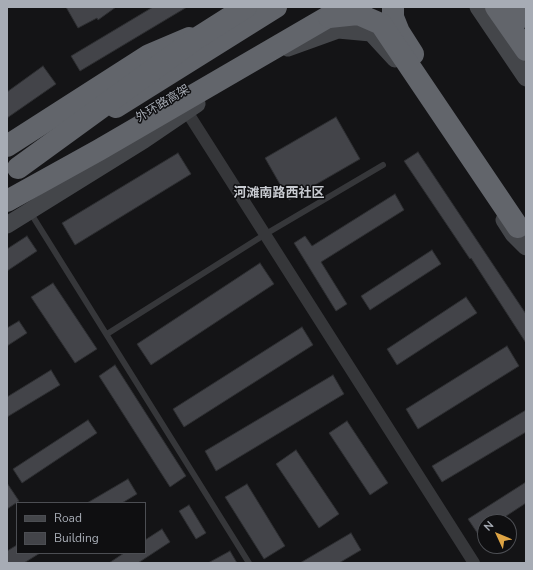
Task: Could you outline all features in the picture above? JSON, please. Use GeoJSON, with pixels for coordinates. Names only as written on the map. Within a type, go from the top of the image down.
{"type":"FeatureCollection","features":[{"type":"Feature","properties":{"kind":"highway"},"geometry":{"type":"LineString","coordinates":[[11,166],[209,30],[246,7]]}},
{"type":"Feature","properties":{"kind":"highway","name":"外环路高架"},"geometry":{"type":"LineString","coordinates":[[11,166],[276,7]]}},
{"type":"Feature","properties":{"kind":"highway"},"geometry":{"type":"LineString","coordinates":[[393,7],[393,17],[399,32],[524,225]]}},
{"type":"Feature","properties":{"kind":"highway"},"geometry":{"type":"LineString","coordinates":[[496,7],[526,50]]}},
{"type":"Feature","properties":{"kind":"highway"},"geometry":{"type":"LineString","coordinates":[[520,7],[526,16]]}},
{"type":"Feature","properties":{"kind":"highway"},"geometry":{"type":"LineString","coordinates":[[7,200],[99,150],[211,84],[331,10],[358,14],[381,24],[524,225]]}},
{"type":"Feature","properties":{"kind":"highway","name":"外环路高架"},"geometry":{"type":"LineString","coordinates":[[7,200],[331,10]]}},
{"type":"Feature","properties":{"kind":"highway"},"geometry":{"type":"LineString","coordinates":[[7,146],[149,56],[209,30]]}},
{"type":"Feature","properties":{"kind":"highway"},"geometry":{"type":"LineString","coordinates":[[7,215],[131,143],[168,119],[211,84]]}},
{"type":"Feature","properties":{"kind":"street"},"geometry":{"type":"LineString","coordinates":[[11,166],[254,7]]}},
{"type":"Feature","properties":{"kind":"street"},"geometry":{"type":"LineString","coordinates":[[7,225],[144,140],[254,64],[357,7]]}},
{"type":"Feature","properties":{"kind":"street"},"geometry":{"type":"LineString","coordinates":[[478,7],[526,78]]}},
{"type":"Feature","properties":{"kind":"street"},"geometry":{"type":"LineString","coordinates":[[269,56],[338,30],[371,33],[391,53],[513,234],[526,247]]}},
{"type":"Feature","properties":{"kind":"street"},"geometry":{"type":"LineString","coordinates":[[185,112],[192,118],[264,235],[474,563]]}},
{"type":"Feature","properties":{"kind":"lane"},"geometry":{"type":"LineString","coordinates":[[107,334],[264,235],[384,165]]}},
{"type":"Feature","properties":{"kind":"lane"},"geometry":{"type":"LineString","coordinates":[[30,211],[249,563]]}},
{"type":"Feature","properties":{"kind":"building"},"geometry":{"type":"Polygon","coordinates":[[[66,7],[116,7],[98,20],[97,18],[78,28],[66,7]]]}},
{"type":"Feature","properties":{"kind":"building"},"geometry":{"type":"Polygon","coordinates":[[[153,7],[187,7],[80,71],[71,56],[153,7]]]}},
{"type":"Feature","properties":{"kind":"building"},"geometry":{"type":"Polygon","coordinates":[[[43,66],[56,84],[7,118],[7,92],[43,66]]]}},
{"type":"Feature","properties":{"kind":"building"},"geometry":{"type":"Polygon","coordinates":[[[336,117],[360,159],[289,200],[265,158],[336,117]]]}},
{"type":"Feature","properties":{"kind":"building"},"geometry":{"type":"Polygon","coordinates":[[[418,152],[526,314],[526,343],[471,258],[470,259],[404,161],[418,152]]]}},
{"type":"Feature","properties":{"kind":"building"},"geometry":{"type":"Polygon","coordinates":[[[178,153],[191,174],[75,245],[62,223],[178,153]]]}},
{"type":"Feature","properties":{"kind":"building"},"geometry":{"type":"Polygon","coordinates":[[[395,194],[404,210],[321,262],[347,304],[336,311],[294,243],[305,236],[312,246],[395,194]]]}},
{"type":"Feature","properties":{"kind":"building"},"geometry":{"type":"Polygon","coordinates":[[[27,236],[37,251],[7,271],[7,249],[27,236]]]}},
{"type":"Feature","properties":{"kind":"building"},"geometry":{"type":"Polygon","coordinates":[[[432,250],[441,264],[370,310],[361,296],[432,250]]]}},
{"type":"Feature","properties":{"kind":"building"},"geometry":{"type":"Polygon","coordinates":[[[260,263],[274,284],[151,365],[137,344],[260,263]]]}},
{"type":"Feature","properties":{"kind":"building"},"geometry":{"type":"Polygon","coordinates":[[[53,283],[97,349],[75,363],[31,297],[53,283]]]}},
{"type":"Feature","properties":{"kind":"building"},"geometry":{"type":"Polygon","coordinates":[[[466,297],[477,313],[397,365],[387,349],[466,297]]]}},
{"type":"Feature","properties":{"kind":"building"},"geometry":{"type":"Polygon","coordinates":[[[19,321],[27,333],[7,346],[7,328],[19,321]]]}},
{"type":"Feature","properties":{"kind":"building"},"geometry":{"type":"Polygon","coordinates":[[[302,327],[313,345],[184,427],[173,409],[302,327]]]}},
{"type":"Feature","properties":{"kind":"building"},"geometry":{"type":"Polygon","coordinates":[[[507,346],[519,366],[418,429],[406,409],[507,346]]]}},
{"type":"Feature","properties":{"kind":"building"},"geometry":{"type":"Polygon","coordinates":[[[115,365],[186,476],[170,487],[99,376],[115,365]]]}},
{"type":"Feature","properties":{"kind":"building"},"geometry":{"type":"Polygon","coordinates":[[[51,370],[60,385],[7,417],[7,397],[51,370]]]}},
{"type":"Feature","properties":{"kind":"building"},"geometry":{"type":"Polygon","coordinates":[[[333,375],[344,394],[216,471],[205,451],[333,375]]]}},
{"type":"Feature","properties":{"kind":"building"},"geometry":{"type":"Polygon","coordinates":[[[526,410],[526,432],[442,482],[432,466],[526,410]]]}},
{"type":"Feature","properties":{"kind":"building"},"geometry":{"type":"Polygon","coordinates":[[[88,420],[97,433],[22,483],[13,469],[88,420]]]}},
{"type":"Feature","properties":{"kind":"building"},"geometry":{"type":"Polygon","coordinates":[[[347,421],[388,483],[370,495],[329,433],[347,421]]]}},
{"type":"Feature","properties":{"kind":"building"},"geometry":{"type":"Polygon","coordinates":[[[296,450],[339,514],[319,528],[276,464],[296,450]]]}},
{"type":"Feature","properties":{"kind":"building"},"geometry":{"type":"Polygon","coordinates":[[[128,479],[137,494],[124,502],[89,502],[128,479]]]}},
{"type":"Feature","properties":{"kind":"building"},"geometry":{"type":"Polygon","coordinates":[[[526,482],[526,503],[509,514],[477,514],[477,532],[468,519],[526,482]]]}},
{"type":"Feature","properties":{"kind":"building"},"geometry":{"type":"Polygon","coordinates":[[[7,483],[19,501],[7,509],[7,483]]]}},
{"type":"Feature","properties":{"kind":"building"},"geometry":{"type":"Polygon","coordinates":[[[247,484],[285,546],[264,559],[225,497],[247,484]]]}},
{"type":"Feature","properties":{"kind":"building"},"geometry":{"type":"Polygon","coordinates":[[[189,505],[206,533],[196,539],[179,511],[189,505]]]}},
{"type":"Feature","properties":{"kind":"building"},"geometry":{"type":"Polygon","coordinates":[[[162,529],[170,542],[138,563],[109,563],[122,554],[146,554],[146,539],[162,529]]]}},
{"type":"Feature","properties":{"kind":"building"},"geometry":{"type":"Polygon","coordinates":[[[351,533],[361,550],[339,563],[300,563],[351,533]]]}},
{"type":"Feature","properties":{"kind":"building"},"geometry":{"type":"Polygon","coordinates":[[[16,546],[16,554],[38,554],[24,563],[7,563],[7,551],[16,546]]]}},
{"type":"Feature","properties":{"kind":"building"},"geometry":{"type":"Polygon","coordinates":[[[230,551],[237,563],[208,563],[230,551]]]}},
{"type":"Feature","properties":{"kind":"district","name":"河滩南路西社区"},"geometry":{"type":"Point","coordinates":[279,194]}}]}
